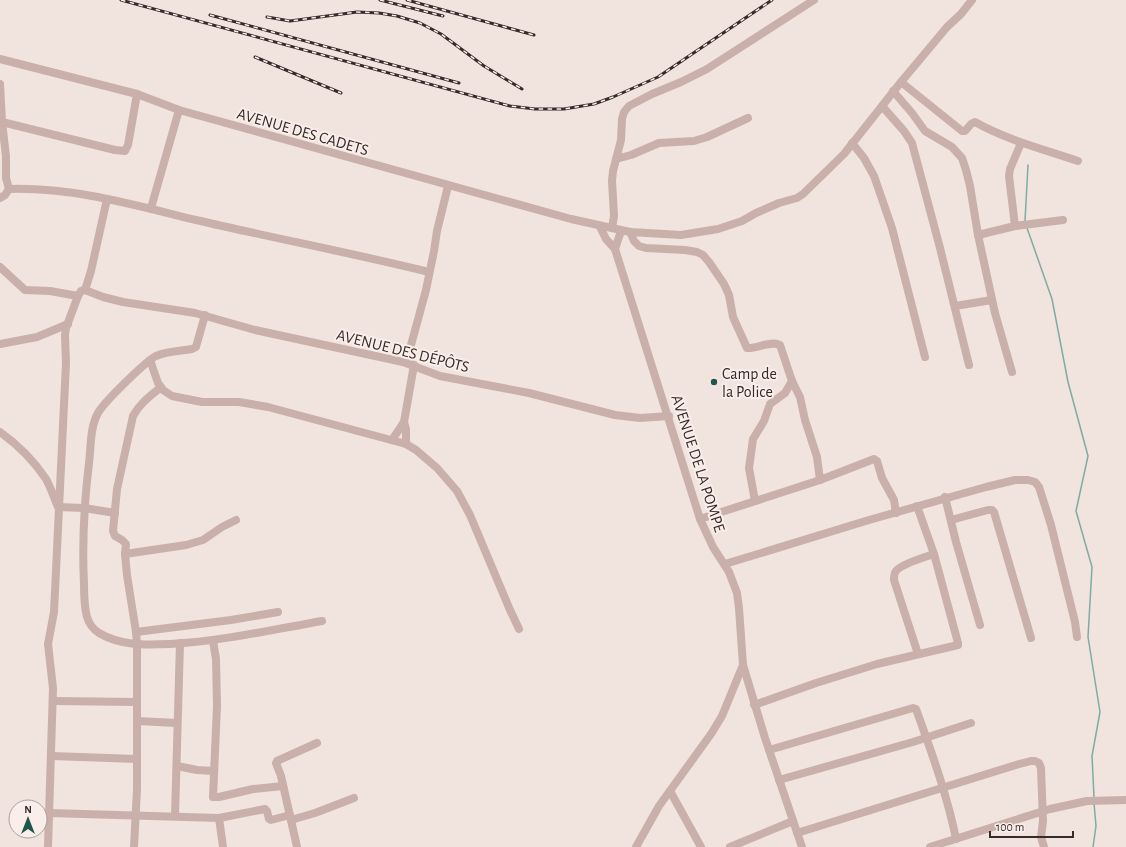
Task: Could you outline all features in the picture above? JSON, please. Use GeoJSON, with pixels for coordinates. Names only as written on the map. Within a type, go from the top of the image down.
{"type":"FeatureCollection","features":[{"type":"Feature","properties":{"kind":"street"},"geometry":{"type":"LineString","coordinates":[[612,228],[614,216],[612,181],[621,140],[622,119],[624,112],[629,106],[706,69],[814,0]]}},
{"type":"Feature","properties":{"kind":"street","name":"AVENUE DES CADETS"},"geometry":{"type":"LineString","coordinates":[[0,59],[137,94],[179,110],[448,186],[600,226],[630,232],[681,235],[706,232],[730,226],[780,203],[797,198],[834,164],[900,82],[972,0]]}},
{"type":"Feature","properties":{"kind":"street"},"geometry":{"type":"LineString","coordinates":[[900,82],[962,131],[965,132],[971,124],[975,122],[987,129],[1021,143],[1078,161]]}},
{"type":"Feature","properties":{"kind":"street"},"geometry":{"type":"LineString","coordinates":[[0,84],[7,184],[9,190]]}},
{"type":"Feature","properties":{"kind":"street"},"geometry":{"type":"LineString","coordinates":[[893,91],[925,131],[952,147],[962,158],[970,186],[978,235],[992,300],[1012,372]]}},
{"type":"Feature","properties":{"kind":"street"},"geometry":{"type":"LineString","coordinates":[[2,122],[115,150],[125,151],[128,146],[137,94]]}},
{"type":"Feature","properties":{"kind":"street"},"geometry":{"type":"LineString","coordinates":[[882,106],[904,130],[912,143],[970,365]]}},
{"type":"Feature","properties":{"kind":"street"},"geometry":{"type":"LineString","coordinates":[[151,208],[179,110]]}},
{"type":"Feature","properties":{"kind":"street"},"geometry":{"type":"LineString","coordinates":[[616,159],[631,155],[659,142],[694,141],[707,137],[748,118]]}},
{"type":"Feature","properties":{"kind":"street"},"geometry":{"type":"LineString","coordinates":[[852,143],[864,158],[874,176],[892,228],[925,357]]}},
{"type":"Feature","properties":{"kind":"street"},"geometry":{"type":"LineString","coordinates":[[1015,226],[1009,176],[1010,169],[1021,143]]}},
{"type":"Feature","properties":{"kind":"street"},"geometry":{"type":"LineString","coordinates":[[406,444],[406,429],[404,422],[409,362],[448,186]]}},
{"type":"Feature","properties":{"kind":"street"},"geometry":{"type":"LineString","coordinates":[[0,198],[9,190],[52,190],[79,193],[151,208],[429,272]]}},
{"type":"Feature","properties":{"kind":"street"},"geometry":{"type":"LineString","coordinates":[[48,847],[53,700],[52,675],[48,644],[54,612],[66,363],[65,335],[78,296],[81,291],[85,290],[108,199]]}},
{"type":"Feature","properties":{"kind":"street"},"geometry":{"type":"LineString","coordinates":[[978,235],[1015,226],[1063,220]]}},
{"type":"Feature","properties":{"kind":"street","name":"AVENUE DE LA POMPE"},"geometry":{"type":"LineString","coordinates":[[600,226],[606,239],[615,249],[669,416],[700,519],[713,547],[725,564],[737,593],[743,665],[754,705],[802,847]]}},
{"type":"Feature","properties":{"kind":"street"},"geometry":{"type":"LineString","coordinates":[[615,249],[621,231]]}},
{"type":"Feature","properties":{"kind":"street"},"geometry":{"type":"LineString","coordinates":[[630,232],[634,241],[639,246],[646,248],[685,250],[697,252],[703,255],[724,284],[730,301],[733,317],[745,346],[748,348],[774,343],[780,345],[792,381],[800,397],[805,420],[816,451],[820,480]]}},
{"type":"Feature","properties":{"kind":"street"},"geometry":{"type":"LineString","coordinates":[[0,267],[24,290],[50,290],[78,296]]}},
{"type":"Feature","properties":{"kind":"street","name":"AVENUE DES DÉPÔTS"},"geometry":{"type":"LineString","coordinates":[[85,290],[103,297],[123,302],[205,315],[255,330],[409,362],[440,376],[529,393],[615,415],[640,418],[669,416]]}},
{"type":"Feature","properties":{"kind":"street"},"geometry":{"type":"LineString","coordinates":[[955,306],[992,300]]}},
{"type":"Feature","properties":{"kind":"street"},"geometry":{"type":"LineString","coordinates":[[205,315],[197,345],[194,349],[162,354],[150,360],[108,400],[97,415],[91,445],[84,508],[82,570],[85,608],[89,623],[91,627],[100,634],[126,643],[137,644],[214,641],[322,621]]}},
{"type":"Feature","properties":{"kind":"street"},"geometry":{"type":"LineString","coordinates":[[0,344],[37,337],[68,324]]}},
{"type":"Feature","properties":{"kind":"street"},"geometry":{"type":"LineString","coordinates":[[150,360],[154,375],[167,394],[172,396],[202,402],[239,402],[268,407],[406,444],[416,450],[436,468],[457,491],[465,504],[519,629]]}},
{"type":"Feature","properties":{"kind":"street"},"geometry":{"type":"LineString","coordinates":[[755,501],[748,468],[753,439],[764,420],[770,404],[785,392],[792,381]]}},
{"type":"Feature","properties":{"kind":"street"},"geometry":{"type":"LineString","coordinates":[[134,847],[137,789],[137,644],[125,554],[126,544],[113,534],[117,489],[134,416],[138,407],[161,386]]}},
{"type":"Feature","properties":{"kind":"street"},"geometry":{"type":"LineString","coordinates":[[392,440],[404,422]]}},
{"type":"Feature","properties":{"kind":"street"},"geometry":{"type":"LineString","coordinates":[[0,432],[24,453],[36,466],[46,479],[58,507]]}},
{"type":"Feature","properties":{"kind":"street"},"geometry":{"type":"LineString","coordinates":[[700,519],[820,480],[874,459],[877,461],[882,478],[894,500],[896,513]]}},
{"type":"Feature","properties":{"kind":"street"},"geometry":{"type":"LineString","coordinates":[[725,564],[945,498],[1015,480],[1028,480],[1035,482],[1039,487],[1053,531],[1075,622],[1077,637]]}},
{"type":"Feature","properties":{"kind":"street"},"geometry":{"type":"LineString","coordinates":[[945,498],[980,625]]}},
{"type":"Feature","properties":{"kind":"street"},"geometry":{"type":"LineString","coordinates":[[754,705],[852,672],[958,644],[934,554],[917,506]]}},
{"type":"Feature","properties":{"kind":"street"},"geometry":{"type":"LineString","coordinates":[[58,507],[84,508],[115,513]]}},
{"type":"Feature","properties":{"kind":"street"},"geometry":{"type":"LineString","coordinates":[[951,520],[988,510],[992,510],[994,512],[1031,638]]}},
{"type":"Feature","properties":{"kind":"street"},"geometry":{"type":"LineString","coordinates":[[125,554],[186,545],[203,540],[222,527],[236,520]]}},
{"type":"Feature","properties":{"kind":"street"},"geometry":{"type":"LineString","coordinates":[[918,654],[894,580],[894,574],[896,570],[903,566],[934,554]]}},
{"type":"Feature","properties":{"kind":"street"},"geometry":{"type":"LineString","coordinates":[[136,632],[231,620],[278,612]]}},
{"type":"Feature","properties":{"kind":"street"},"geometry":{"type":"LineString","coordinates":[[214,641],[217,706],[216,759],[213,795],[216,798],[257,789],[283,786]]}},
{"type":"Feature","properties":{"kind":"street"},"geometry":{"type":"LineString","coordinates":[[175,816],[180,643]]}},
{"type":"Feature","properties":{"kind":"street"},"geometry":{"type":"LineString","coordinates":[[636,847],[659,806],[711,734],[722,716],[743,665]]}},
{"type":"Feature","properties":{"kind":"street"},"geometry":{"type":"LineString","coordinates":[[53,700],[137,702]]}},
{"type":"Feature","properties":{"kind":"street"},"geometry":{"type":"LineString","coordinates":[[769,750],[910,708],[916,709],[943,788],[951,842]]}},
{"type":"Feature","properties":{"kind":"street"},"geometry":{"type":"LineString","coordinates":[[136,721],[177,723]]}},
{"type":"Feature","properties":{"kind":"street"},"geometry":{"type":"LineString","coordinates":[[779,780],[926,738],[971,723]]}},
{"type":"Feature","properties":{"kind":"street"},"geometry":{"type":"LineString","coordinates":[[297,847],[277,761],[317,743]]}},
{"type":"Feature","properties":{"kind":"street"},"geometry":{"type":"LineString","coordinates":[[51,756],[136,759]]}},
{"type":"Feature","properties":{"kind":"street"},"geometry":{"type":"LineString","coordinates":[[797,832],[1016,765],[1035,761],[1039,763],[1041,768],[1043,821],[1041,837],[1044,847]]}},
{"type":"Feature","properties":{"kind":"street"},"geometry":{"type":"LineString","coordinates":[[177,766],[197,770],[214,771]]}},
{"type":"Feature","properties":{"kind":"street"},"geometry":{"type":"LineString","coordinates":[[670,791],[701,847]]}},
{"type":"Feature","properties":{"kind":"street"},"geometry":{"type":"LineString","coordinates":[[49,813],[219,818],[265,809],[269,819],[271,820],[315,813],[354,798]]}},
{"type":"Feature","properties":{"kind":"street"},"geometry":{"type":"LineString","coordinates":[[930,847],[951,842],[1042,811],[1069,804],[1087,801],[1126,800]]}},
{"type":"Feature","properties":{"kind":"street"},"geometry":{"type":"LineString","coordinates":[[219,818],[223,847]]}},
{"type":"Feature","properties":{"kind":"street"},"geometry":{"type":"LineString","coordinates":[[730,847],[793,821]]}},
{"type":"Feature","properties":{"kind":"waterway"},"geometry":{"type":"LineString","coordinates":[[1025,221],[1028,165]]}},
{"type":"Feature","properties":{"kind":"waterway"},"geometry":{"type":"LineString","coordinates":[[1027,228],[1052,299],[1068,382],[1088,456],[1076,511],[1092,567],[1088,637],[1100,712],[1092,756],[1094,797]]}},
{"type":"Feature","properties":{"kind":"waterway"},"geometry":{"type":"LineString","coordinates":[[1093,847],[1096,826],[1094,803]]}},
{"type":"Feature","properties":{"kind":"railway"},"geometry":{"type":"LineString","coordinates":[[121,0],[510,106],[535,109],[564,109],[594,104],[658,77],[772,0]]}},
{"type":"Feature","properties":{"kind":"railway"},"geometry":{"type":"LineString","coordinates":[[380,0],[443,16]]}},
{"type":"Feature","properties":{"kind":"railway"},"geometry":{"type":"LineString","coordinates":[[407,0],[534,35]]}},
{"type":"Feature","properties":{"kind":"railway"},"geometry":{"type":"LineString","coordinates":[[267,17],[290,21],[357,12],[397,16],[420,23],[441,34],[484,66],[522,89]]}},
{"type":"Feature","properties":{"kind":"railway"},"geometry":{"type":"LineString","coordinates":[[210,15],[459,83]]}},
{"type":"Feature","properties":{"kind":"railway"},"geometry":{"type":"LineString","coordinates":[[255,57],[341,93]]}},
{"type":"Feature","properties":{"kind":"place","name":"Camp de la Police"},"geometry":{"type":"Point","coordinates":[714,382]}}]}
